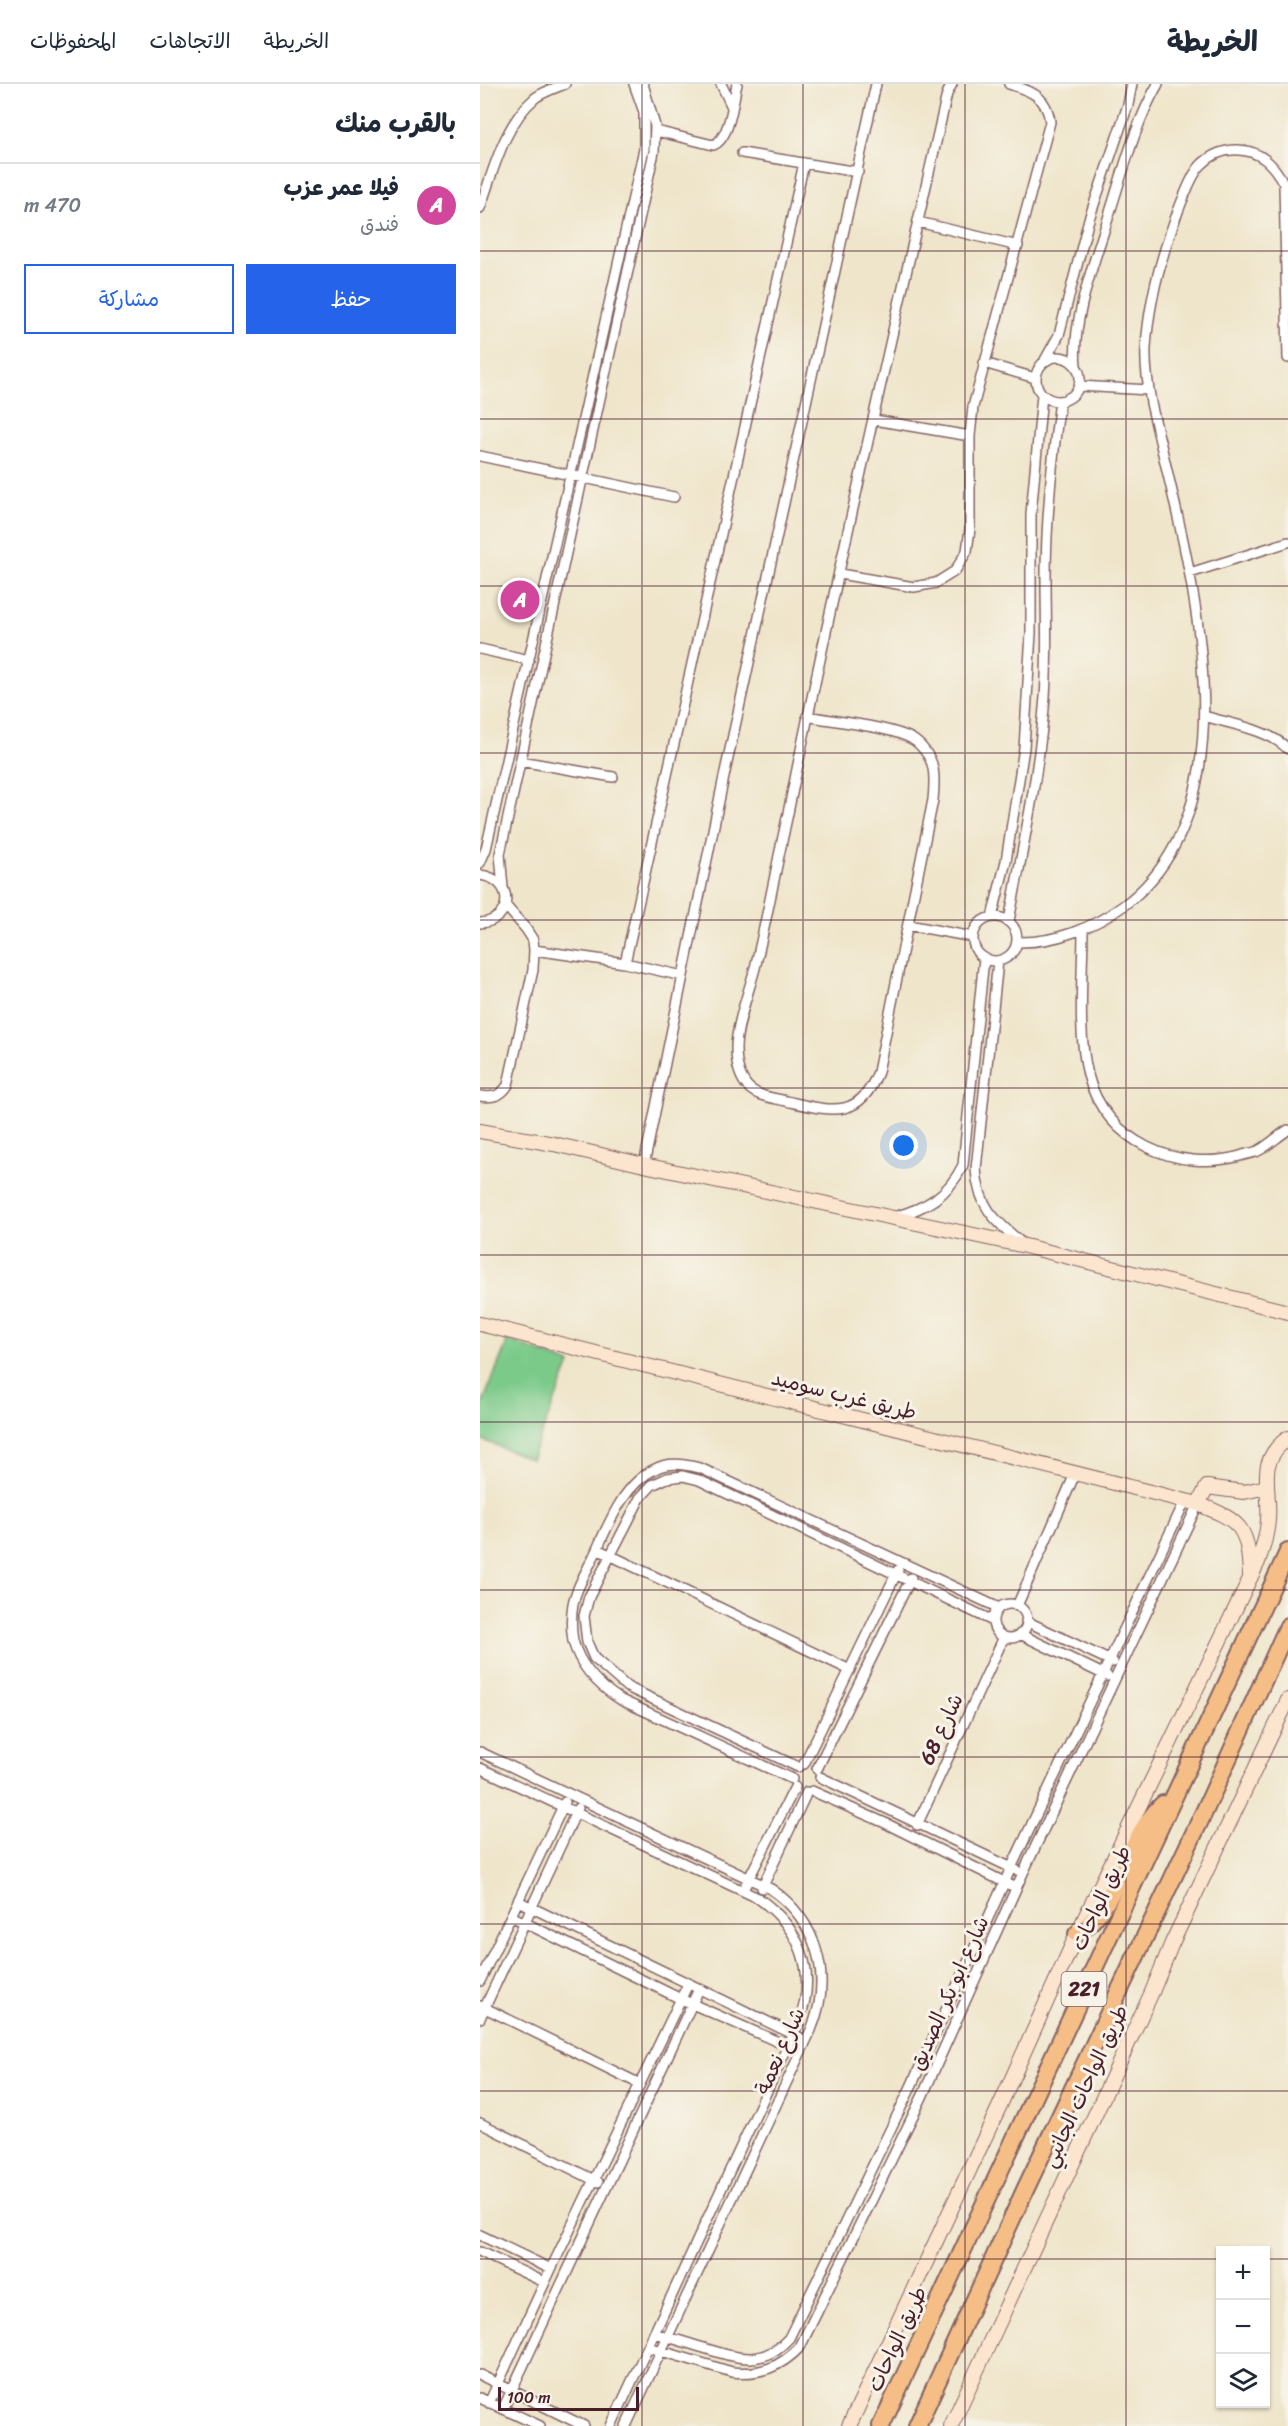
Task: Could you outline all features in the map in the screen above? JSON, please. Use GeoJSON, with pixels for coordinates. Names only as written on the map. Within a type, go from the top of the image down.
{"type":"FeatureCollection","features":[{"type":"Feature","properties":{"kind":"highway","name":"طريق الواحات"},"geometry":{"type":"LineString","coordinates":[[880,2426],[1288,1552]]}},
{"type":"Feature","properties":{"kind":"highway","name":"221"},"geometry":{"type":"LineString","coordinates":[[917,2426],[1030,2180],[1205,1810],[1288,1626]]}},
{"type":"Feature","properties":{"kind":"highway"},"geometry":{"type":"LineString","coordinates":[[1077,1934],[1093,1921],[1106,1905],[1149,1821],[1173,1796]]}},
{"type":"Feature","properties":{"kind":"street"},"geometry":{"type":"LineString","coordinates":[[480,208],[507,138],[519,116],[535,98],[565,84]]}},
{"type":"Feature","properties":{"kind":"street"},"geometry":{"type":"LineString","coordinates":[[480,863],[486,849],[644,149],[644,112],[634,84]]}},
{"type":"Feature","properties":{"kind":"street"},"geometry":{"type":"LineString","coordinates":[[480,923],[494,920],[505,905],[500,854],[654,152],[656,131],[643,84]]}},
{"type":"Feature","properties":{"kind":"street"},"geometry":{"type":"LineString","coordinates":[[721,84],[732,107]]}},
{"type":"Feature","properties":{"kind":"street"},"geometry":{"type":"LineString","coordinates":[[656,131],[713,145],[723,138],[737,84]]}},
{"type":"Feature","properties":{"kind":"street"},"geometry":{"type":"LineString","coordinates":[[644,1165],[725,772],[876,84]]}},
{"type":"Feature","properties":{"kind":"street"},"geometry":{"type":"LineString","coordinates":[[807,716],[896,732],[912,739],[925,751],[933,766],[933,800],[878,1072],[873,1087],[862,1099],[848,1108],[832,1110],[762,1095],[749,1088],[741,1077],[736,1046],[764,928],[807,716],[918,222],[952,84]]}},
{"type":"Feature","properties":{"kind":"street"},"geometry":{"type":"LineString","coordinates":[[840,574],[914,586],[936,584],[956,571],[967,551],[970,436],[974,406],[1050,122],[1044,101],[1035,93],[1009,84]]}},
{"type":"Feature","properties":{"kind":"street"},"geometry":{"type":"LineString","coordinates":[[1132,84],[1128,105],[1089,219],[1059,335],[1036,371],[1038,391],[1054,401],[1072,396],[1079,386],[1075,354],[1078,322],[1097,254],[1141,120],[1158,84]]}},
{"type":"Feature","properties":{"kind":"street"},"geometry":{"type":"LineString","coordinates":[[1017,942],[1053,938],[1083,929],[1111,914],[1137,896],[1161,870],[1179,839],[1192,807],[1203,716],[1204,672],[1199,622],[1149,390],[1146,350],[1149,311],[1156,274],[1169,235],[1197,170],[1215,154],[1232,150],[1248,151],[1264,157],[1276,169],[1284,184],[1288,358]]}},
{"type":"Feature","properties":{"kind":"street"},"geometry":{"type":"LineString","coordinates":[[742,153],[858,172]]}},
{"type":"Feature","properties":{"kind":"street"},"geometry":{"type":"LineString","coordinates":[[625,963],[804,163]]}},
{"type":"Feature","properties":{"kind":"street"},"geometry":{"type":"LineString","coordinates":[[918,222],[1018,246]]}},
{"type":"Feature","properties":{"kind":"street"},"geometry":{"type":"LineString","coordinates":[[598,354],[609,357]]}},
{"type":"Feature","properties":{"kind":"street"},"geometry":{"type":"LineString","coordinates":[[1045,360],[1051,357],[1065,358],[1076,366]]}},
{"type":"Feature","properties":{"kind":"street"},"geometry":{"type":"LineString","coordinates":[[984,363],[1035,378]]}},
{"type":"Feature","properties":{"kind":"street"},"geometry":{"type":"LineString","coordinates":[[1079,386],[1149,390]]}},
{"type":"Feature","properties":{"kind":"street"},"geometry":{"type":"LineString","coordinates":[[992,917],[1014,816],[1024,748],[1031,633],[1031,514],[1042,395]]}},
{"type":"Feature","properties":{"kind":"street"},"geometry":{"type":"LineString","coordinates":[[1008,921],[1033,800],[1040,748],[1047,642],[1048,514],[1060,401]]}},
{"type":"Feature","properties":{"kind":"street"},"geometry":{"type":"LineString","coordinates":[[874,420],[970,436]]}},
{"type":"Feature","properties":{"kind":"street"},"geometry":{"type":"LineString","coordinates":[[480,456],[674,496]]}},
{"type":"Feature","properties":{"kind":"street"},"geometry":{"type":"LineString","coordinates":[[1190,573],[1288,542]]}},
{"type":"Feature","properties":{"kind":"street"},"geometry":{"type":"LineString","coordinates":[[480,649],[529,660]]}},
{"type":"Feature","properties":{"kind":"street"},"geometry":{"type":"LineString","coordinates":[[1203,716],[1263,734],[1288,749]]}},
{"type":"Feature","properties":{"kind":"street"},"geometry":{"type":"LineString","coordinates":[[520,761],[613,777]]}},
{"type":"Feature","properties":{"kind":"street"},"geometry":{"type":"LineString","coordinates":[[480,875],[489,876],[503,888]]}},
{"type":"Feature","properties":{"kind":"street"},"geometry":{"type":"LineString","coordinates":[[480,1096],[491,1098],[498,1095],[508,1085],[533,970],[533,940],[526,928],[505,905]]}},
{"type":"Feature","properties":{"kind":"street"},"geometry":{"type":"LineString","coordinates":[[992,917],[1008,921],[1016,930],[1017,942],[1009,957],[998,961],[984,958],[974,947],[973,937],[979,924],[992,917]]}},
{"type":"Feature","properties":{"kind":"street"},"geometry":{"type":"LineString","coordinates":[[908,925],[973,937]]}},
{"type":"Feature","properties":{"kind":"street"},"geometry":{"type":"LineString","coordinates":[[1083,929],[1083,1045],[1088,1077],[1101,1105],[1121,1130],[1147,1149],[1183,1160],[1221,1161],[1258,1151],[1288,1130]]}},
{"type":"Feature","properties":{"kind":"street"},"geometry":{"type":"LineString","coordinates":[[534,950],[625,963],[683,976]]}},
{"type":"Feature","properties":{"kind":"street"},"geometry":{"type":"LineString","coordinates":[[892,1218],[931,1203],[945,1193],[956,1180],[963,1165],[984,958]]}},
{"type":"Feature","properties":{"kind":"street"},"geometry":{"type":"LineString","coordinates":[[998,961],[977,1183],[986,1208],[994,1219],[1025,1246]]}},
{"type":"Feature","properties":{"kind":"street"},"geometry":{"type":"LineString","coordinates":[[480,1131],[554,1144],[1025,1246],[1288,1312]]}},
{"type":"Feature","properties":{"kind":"street","name":"طريق غرب سوميد"},"geometry":{"type":"LineString","coordinates":[[480,1324],[1192,1503],[1225,1515],[1240,1529],[1249,1548],[1250,1579]]}},
{"type":"Feature","properties":{"kind":"street"},"geometry":{"type":"LineString","coordinates":[[849,2426],[1001,2103],[1077,1934],[1261,1555],[1267,1535],[1269,1508],[1267,1467],[1271,1455],[1288,1438]]}},
{"type":"Feature","properties":{"kind":"street"},"geometry":{"type":"LineString","coordinates":[[999,1608],[726,1480],[692,1466],[665,1465],[656,1468],[639,1480],[623,1499],[576,1592],[572,1612],[574,1642],[586,1669],[606,1689],[630,1705],[809,1791],[912,1836],[1017,1888]]}},
{"type":"Feature","properties":{"kind":"street"},"geometry":{"type":"LineString","coordinates":[[1017,1606],[1075,1474]]}},
{"type":"Feature","properties":{"kind":"street"},"geometry":{"type":"LineString","coordinates":[[993,1621],[999,1608],[1008,1604],[1017,1606],[1024,1612],[1026,1621],[1020,1634],[1004,1637],[997,1632],[993,1621],[699,1480],[675,1476],[652,1485],[634,1506],[589,1598],[584,1616],[585,1634],[594,1658],[618,1680],[637,1692],[801,1766],[811,1765],[818,1773],[1023,1873]]}},
{"type":"Feature","properties":{"kind":"street"},"geometry":{"type":"LineString","coordinates":[[721,1491],[726,1480]]}},
{"type":"Feature","properties":{"kind":"street"},"geometry":{"type":"LineString","coordinates":[[1192,1503],[1207,1487],[1244,1492],[1267,1487]]}},
{"type":"Feature","properties":{"kind":"street"},"geometry":{"type":"LineString","coordinates":[[623,1499],[634,1506]]}},
{"type":"Feature","properties":{"kind":"street","name":"شارع ابو بكر الصديق"},"geometry":{"type":"LineString","coordinates":[[655,2333],[745,2358],[755,2358],[774,2351],[789,2338],[909,2091],[1102,1674],[1192,1503]]}},
{"type":"Feature","properties":{"kind":"street","name":"شارع ابو بكر الصديق"},"geometry":{"type":"LineString","coordinates":[[648,2348],[732,2372],[745,2373],[757,2372],[781,2363],[800,2347],[922,2097],[1023,1873],[1121,1666],[1192,1503]]}},
{"type":"Feature","properties":{"kind":"street"},"geometry":{"type":"LineString","coordinates":[[597,1549],[850,1670]]}},
{"type":"Feature","properties":{"kind":"street"},"geometry":{"type":"LineString","coordinates":[[743,1890],[793,1783],[793,1772],[801,1766],[902,1562]]}},
{"type":"Feature","properties":{"kind":"street"},"geometry":{"type":"LineString","coordinates":[[758,1898],[809,1791],[819,1784],[818,1773],[915,1569]]}},
{"type":"Feature","properties":{"kind":"street"},"geometry":{"type":"LineString","coordinates":[[1026,1621],[1121,1666]]}},
{"type":"Feature","properties":{"kind":"street"},"geometry":{"type":"LineString","coordinates":[[1020,1634],[1114,1680]]}},
{"type":"Feature","properties":{"kind":"street","name":"شارع 68"},"geometry":{"type":"LineString","coordinates":[[912,1836],[1004,1637]]}},
{"type":"Feature","properties":{"kind":"street","name":"طريق الواحات الجانبي"},"geometry":{"type":"LineString","coordinates":[[951,2426],[1148,2001],[1172,1942],[1288,1700]]}},
{"type":"Feature","properties":{"kind":"street","name":"شارع نعمة"},"geometry":{"type":"LineString","coordinates":[[480,1752],[764,1884],[783,1897],[800,1916],[818,1950],[822,1974],[821,1997],[816,2020],[626,2426]]}},
{"type":"Feature","properties":{"kind":"street","name":"شارع نعمة"},"geometry":{"type":"LineString","coordinates":[[480,1768],[758,1898],[775,1911],[790,1928],[804,1959],[807,1992],[794,2034],[611,2426]]}},
{"type":"Feature","properties":{"kind":"street"},"geometry":{"type":"LineString","coordinates":[[480,1981],[569,1794]]}},
{"type":"Feature","properties":{"kind":"street"},"geometry":{"type":"LineString","coordinates":[[480,2018],[482,2007],[525,1923],[582,1801]]}},
{"type":"Feature","properties":{"kind":"street"},"geometry":{"type":"LineString","coordinates":[[518,1901],[807,2040]]}},
{"type":"Feature","properties":{"kind":"street"},"geometry":{"type":"LineString","coordinates":[[511,1916],[681,1999],[801,2052]]}},
{"type":"Feature","properties":{"kind":"street"},"geometry":{"type":"LineString","coordinates":[[540,2426],[485,2401],[498,2384],[688,1984]]}},
{"type":"Feature","properties":{"kind":"street"},"geometry":{"type":"LineString","coordinates":[[503,2409],[699,1989]]}},
{"type":"Feature","properties":{"kind":"street"},"geometry":{"type":"LineString","coordinates":[[482,2007],[640,2084]]}},
{"type":"Feature","properties":{"kind":"street"},"geometry":{"type":"LineString","coordinates":[[480,2123],[608,2187]]}},
{"type":"Feature","properties":{"kind":"street"},"geometry":{"type":"LineString","coordinates":[[480,2235],[551,2269]]}},
{"type":"Feature","properties":{"kind":"street"},"geometry":{"type":"LineString","coordinates":[[480,2252],[544,2283]]}},
{"type":"Feature","properties":{"kind":"street"},"geometry":{"type":"LineString","coordinates":[[480,2375],[584,2426]]}},
{"type":"Feature","properties":{"kind":"green space"},"geometry":{"type":"Polygon","coordinates":[[[508,1340],[570,1364],[531,1459],[480,1439],[480,1410],[508,1340]]]}},
{"type":"Feature","properties":{"kind":"place","name":"فيلا عمر عزب"},"geometry":{"type":"Point","coordinates":[520,600]}}]}
